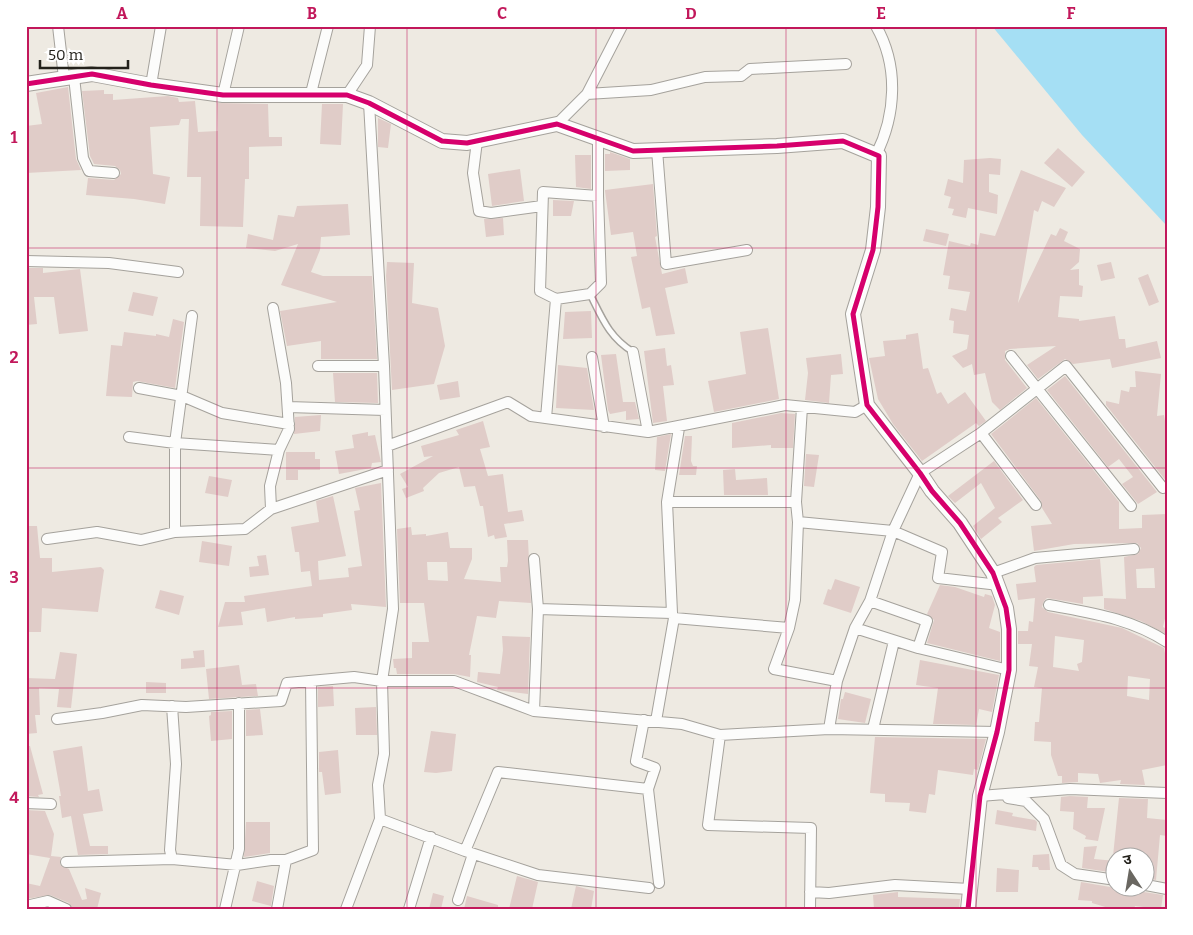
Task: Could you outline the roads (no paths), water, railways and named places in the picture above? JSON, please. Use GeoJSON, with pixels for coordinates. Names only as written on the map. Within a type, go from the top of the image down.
{"type":"FeatureCollection","features":[{"type":"Feature","properties":{"kind":"street"},"geometry":{"type":"LineString","coordinates":[[58,26],[83,158],[89,171],[114,173]]}},
{"type":"Feature","properties":{"kind":"street"},"geometry":{"type":"LineString","coordinates":[[150,85],[161,26]]}},
{"type":"Feature","properties":{"kind":"street"},"geometry":{"type":"LineString","coordinates":[[223,95],[239,26]]}},
{"type":"Feature","properties":{"kind":"street"},"geometry":{"type":"LineString","coordinates":[[310,97],[328,26]]}},
{"type":"Feature","properties":{"kind":"street"},"geometry":{"type":"LineString","coordinates":[[347,95],[367,64],[370,26]]}},
{"type":"Feature","properties":{"kind":"street"},"geometry":{"type":"LineString","coordinates":[[26,84],[92,74],[150,85],[223,95],[310,97],[347,95],[369,103],[442,141],[467,143],[557,124],[587,94],[622,26]]}},
{"type":"Feature","properties":{"kind":"street"},"geometry":{"type":"LineString","coordinates":[[876,26],[884,39],[893,84],[888,127],[876,155]]}},
{"type":"Feature","properties":{"kind":"street"},"geometry":{"type":"LineString","coordinates":[[587,94],[651,90],[705,77],[741,76],[750,69],[846,64]]}},
{"type":"Feature","properties":{"kind":"street"},"geometry":{"type":"LineString","coordinates":[[346,909],[380,818],[378,785],[384,754],[382,681],[393,609],[384,366],[369,103]]}},
{"type":"Feature","properties":{"kind":"street"},"geometry":{"type":"LineString","coordinates":[[557,124],[633,151],[777,146],[843,141],[879,156],[878,207],[873,250],[853,314],[866,405],[932,491],[960,523],[996,579],[1008,629],[1009,670],[985,795],[968,909]]}},
{"type":"Feature","properties":{"kind":"street"},"geometry":{"type":"LineString","coordinates":[[598,140],[601,283],[590,294],[556,299],[540,290],[543,192],[598,196]]}},
{"type":"Feature","properties":{"kind":"street"},"geometry":{"type":"LineString","coordinates":[[477,141],[473,173],[479,211],[491,213],[542,206]]}},
{"type":"Feature","properties":{"kind":"street"},"geometry":{"type":"LineString","coordinates":[[657,150],[666,264],[747,250]]}},
{"type":"Feature","properties":{"kind":"street"},"geometry":{"type":"LineString","coordinates":[[26,261],[109,263],[178,272]]}},
{"type":"Feature","properties":{"kind":"street"},"geometry":{"type":"LineString","coordinates":[[546,418],[556,299]]}},
{"type":"Feature","properties":{"kind":"street"},"geometry":{"type":"LineString","coordinates":[[271,509],[270,486],[279,450],[289,429],[286,383],[273,308]]}},
{"type":"Feature","properties":{"kind":"street"},"geometry":{"type":"LineString","coordinates":[[175,532],[175,443],[192,316]]}},
{"type":"Feature","properties":{"kind":"street"},"geometry":{"type":"LineString","coordinates":[[633,352],[648,432]]}},
{"type":"Feature","properties":{"kind":"street"},"geometry":{"type":"LineString","coordinates":[[1011,356],[1039,387],[1131,506]]}},
{"type":"Feature","properties":{"kind":"street"},"geometry":{"type":"LineString","coordinates":[[592,357],[604,427]]}},
{"type":"Feature","properties":{"kind":"street"},"geometry":{"type":"LineString","coordinates":[[318,366],[384,366]]}},
{"type":"Feature","properties":{"kind":"street"},"geometry":{"type":"LineString","coordinates":[[829,729],[837,681],[855,628],[870,601],[893,531],[920,473],[981,433],[1066,366],[1163,488]]}},
{"type":"Feature","properties":{"kind":"street"},"geometry":{"type":"LineString","coordinates":[[139,388],[182,396],[222,413],[289,424]]}},
{"type":"Feature","properties":{"kind":"street"},"geometry":{"type":"LineString","coordinates":[[387,446],[508,402],[532,416],[648,432],[679,428],[784,405],[855,412],[866,405]]}},
{"type":"Feature","properties":{"kind":"street"},"geometry":{"type":"LineString","coordinates":[[288,407],[385,410]]}},
{"type":"Feature","properties":{"kind":"street"},"geometry":{"type":"LineString","coordinates":[[802,407],[796,502],[798,522],[795,600],[789,628],[774,669],[837,681]]}},
{"type":"Feature","properties":{"kind":"street"},"geometry":{"type":"LineString","coordinates":[[538,609],[672,612],[667,502],[679,428]]}},
{"type":"Feature","properties":{"kind":"street"},"geometry":{"type":"LineString","coordinates":[[981,433],[1036,506]]}},
{"type":"Feature","properties":{"kind":"street"},"geometry":{"type":"LineString","coordinates":[[129,437],[175,443],[279,450]]}},
{"type":"Feature","properties":{"kind":"street"},"geometry":{"type":"LineString","coordinates":[[47,538],[97,532],[141,540],[175,532],[245,529],[271,509],[388,470]]}},
{"type":"Feature","properties":{"kind":"street"},"geometry":{"type":"LineString","coordinates":[[667,502],[796,502]]}},
{"type":"Feature","properties":{"kind":"street"},"geometry":{"type":"LineString","coordinates":[[798,522],[893,531],[942,552],[938,578],[996,579],[1035,558],[1134,549]]}},
{"type":"Feature","properties":{"kind":"street"},"geometry":{"type":"LineString","coordinates":[[534,559],[538,609],[534,711]]}},
{"type":"Feature","properties":{"kind":"street"},"geometry":{"type":"LineString","coordinates":[[870,601],[927,621],[918,648]]}},
{"type":"Feature","properties":{"kind":"street"},"geometry":{"type":"LineString","coordinates":[[1049,605],[1102,615],[1146,628],[1167,642]]}},
{"type":"Feature","properties":{"kind":"street"},"geometry":{"type":"LineString","coordinates":[[656,721],[674,618],[789,628]]}},
{"type":"Feature","properties":{"kind":"street"},"geometry":{"type":"LineString","coordinates":[[855,628],[918,648],[1009,670]]}},
{"type":"Feature","properties":{"kind":"street"},"geometry":{"type":"LineString","coordinates":[[873,730],[894,641]]}},
{"type":"Feature","properties":{"kind":"street"},"geometry":{"type":"LineString","coordinates":[[57,719],[142,705],[172,706],[281,701],[287,683],[354,677],[382,681],[454,682],[534,711],[682,724],[720,734],[829,729],[997,732]]}},
{"type":"Feature","properties":{"kind":"street"},"geometry":{"type":"LineString","coordinates":[[66,862],[172,859],[237,865],[270,860],[286,860],[313,850],[311,681]]}},
{"type":"Feature","properties":{"kind":"street"},"geometry":{"type":"LineString","coordinates":[[225,909],[237,865],[239,849],[239,703]]}},
{"type":"Feature","properties":{"kind":"street"},"geometry":{"type":"LineString","coordinates":[[172,706],[176,764],[170,850],[172,859]]}},
{"type":"Feature","properties":{"kind":"street"},"geometry":{"type":"LineString","coordinates":[[644,720],[636,761],[655,768],[648,789],[659,882]]}},
{"type":"Feature","properties":{"kind":"street"},"geometry":{"type":"LineString","coordinates":[[720,734],[708,825],[811,828],[810,909]]}},
{"type":"Feature","properties":{"kind":"street"},"geometry":{"type":"LineString","coordinates":[[458,900],[469,853],[498,772],[648,789]]}},
{"type":"Feature","properties":{"kind":"street"},"geometry":{"type":"LineString","coordinates":[[985,795],[1070,789],[1167,793]]}},
{"type":"Feature","properties":{"kind":"street"},"geometry":{"type":"LineString","coordinates":[[985,795],[1026,801],[1044,819],[1061,865],[1075,874],[1106,879]]}},
{"type":"Feature","properties":{"kind":"street"},"geometry":{"type":"LineString","coordinates":[[26,803],[51,804]]}},
{"type":"Feature","properties":{"kind":"street"},"geometry":{"type":"LineString","coordinates":[[380,818],[469,853],[538,875],[649,888]]}},
{"type":"Feature","properties":{"kind":"street"},"geometry":{"type":"LineString","coordinates":[[409,909],[431,837]]}},
{"type":"Feature","properties":{"kind":"street"},"geometry":{"type":"LineString","coordinates":[[277,909],[286,860]]}},
{"type":"Feature","properties":{"kind":"street"},"geometry":{"type":"LineString","coordinates":[[810,892],[829,893],[895,885],[970,889]]}},
{"type":"Feature","properties":{"kind":"street"},"geometry":{"type":"LineString","coordinates":[[26,906],[48,901],[66,909]]}},
{"type":"Feature","properties":{"kind":"lane"},"geometry":{"type":"LineString","coordinates":[[590,294],[612,335],[619,343],[633,352]]}},
{"type":"Feature","properties":{"kind":"water"},"geometry":{"type":"Polygon","coordinates":[[[992,26],[1167,26],[1167,226],[1082,135],[992,26]]]}}]}
